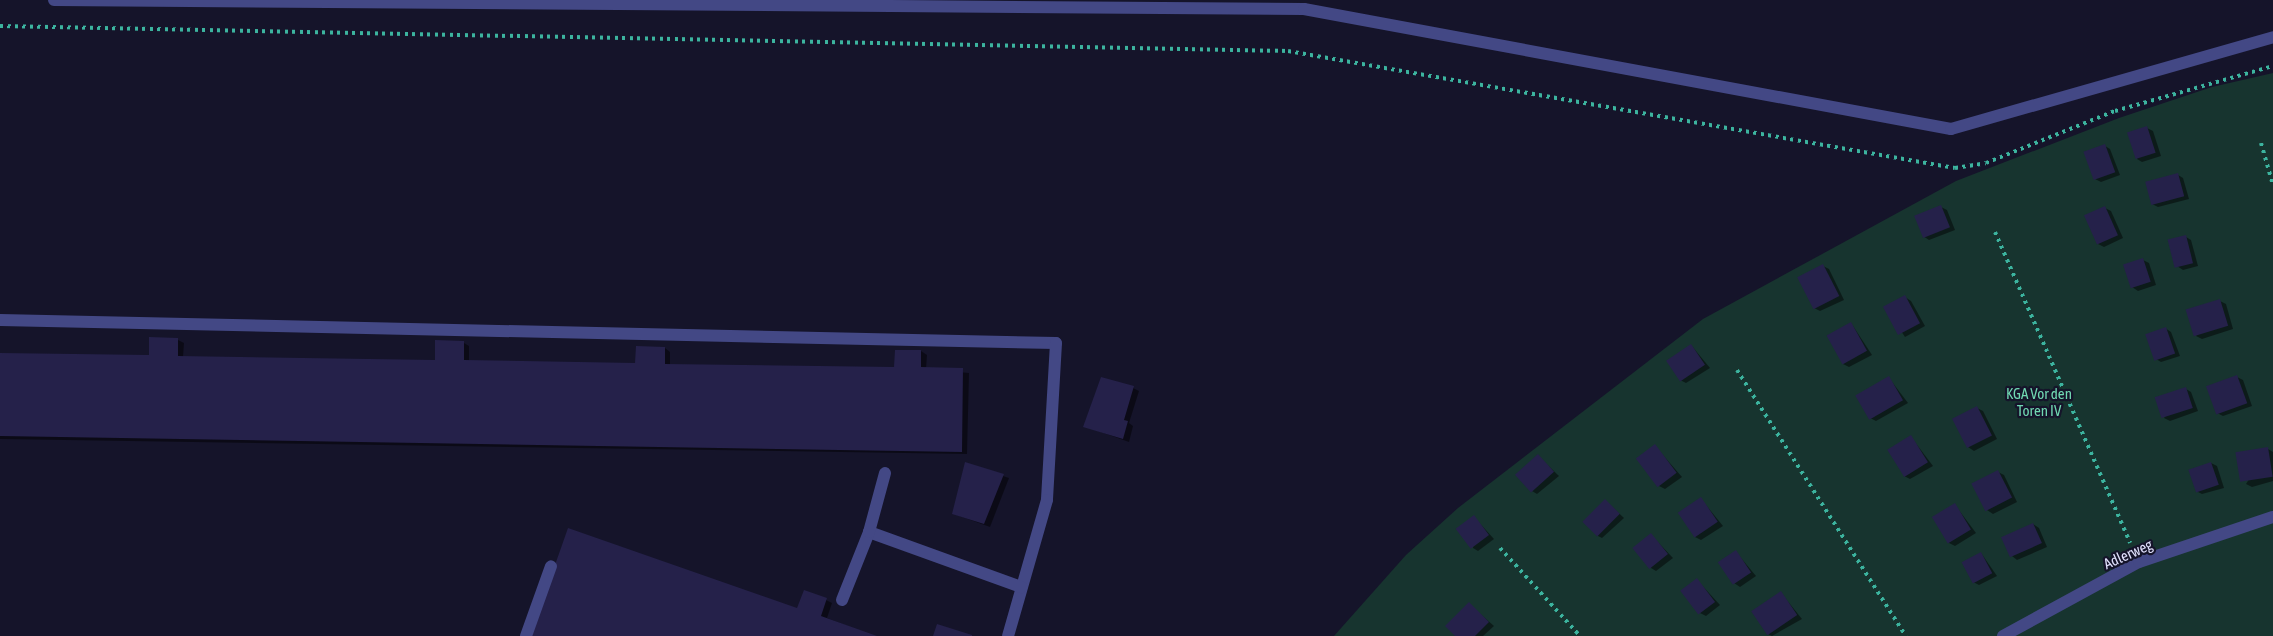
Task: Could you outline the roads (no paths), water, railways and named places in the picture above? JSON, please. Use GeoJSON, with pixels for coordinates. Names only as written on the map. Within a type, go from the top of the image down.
{"type":"FeatureCollection","features":[{"type":"Feature","properties":{"kind":"lane"},"geometry":{"type":"LineString","coordinates":[[54,0],[1304,9],[1951,129],[2273,37]]}},
{"type":"Feature","properties":{"kind":"lane"},"geometry":{"type":"LineString","coordinates":[[0,320],[1056,343],[1047,500],[1008,636]]}},
{"type":"Feature","properties":{"kind":"lane"},"geometry":{"type":"LineString","coordinates":[[842,600],[869,532],[885,473]]}},
{"type":"Feature","properties":{"kind":"lane","name":"Adlerweg"},"geometry":{"type":"LineString","coordinates":[[2003,636],[2139,562],[2273,517]]}},
{"type":"Feature","properties":{"kind":"lane"},"geometry":{"type":"LineString","coordinates":[[869,532],[1021,587]]}},
{"type":"Feature","properties":{"kind":"lane"},"geometry":{"type":"LineString","coordinates":[[526,636],[551,566]]}},
{"type":"Feature","properties":{"kind":"park label","name":"KGA Vor den Toren IV"},"geometry":{"type":"Point","coordinates":[2039,402]}}]}
